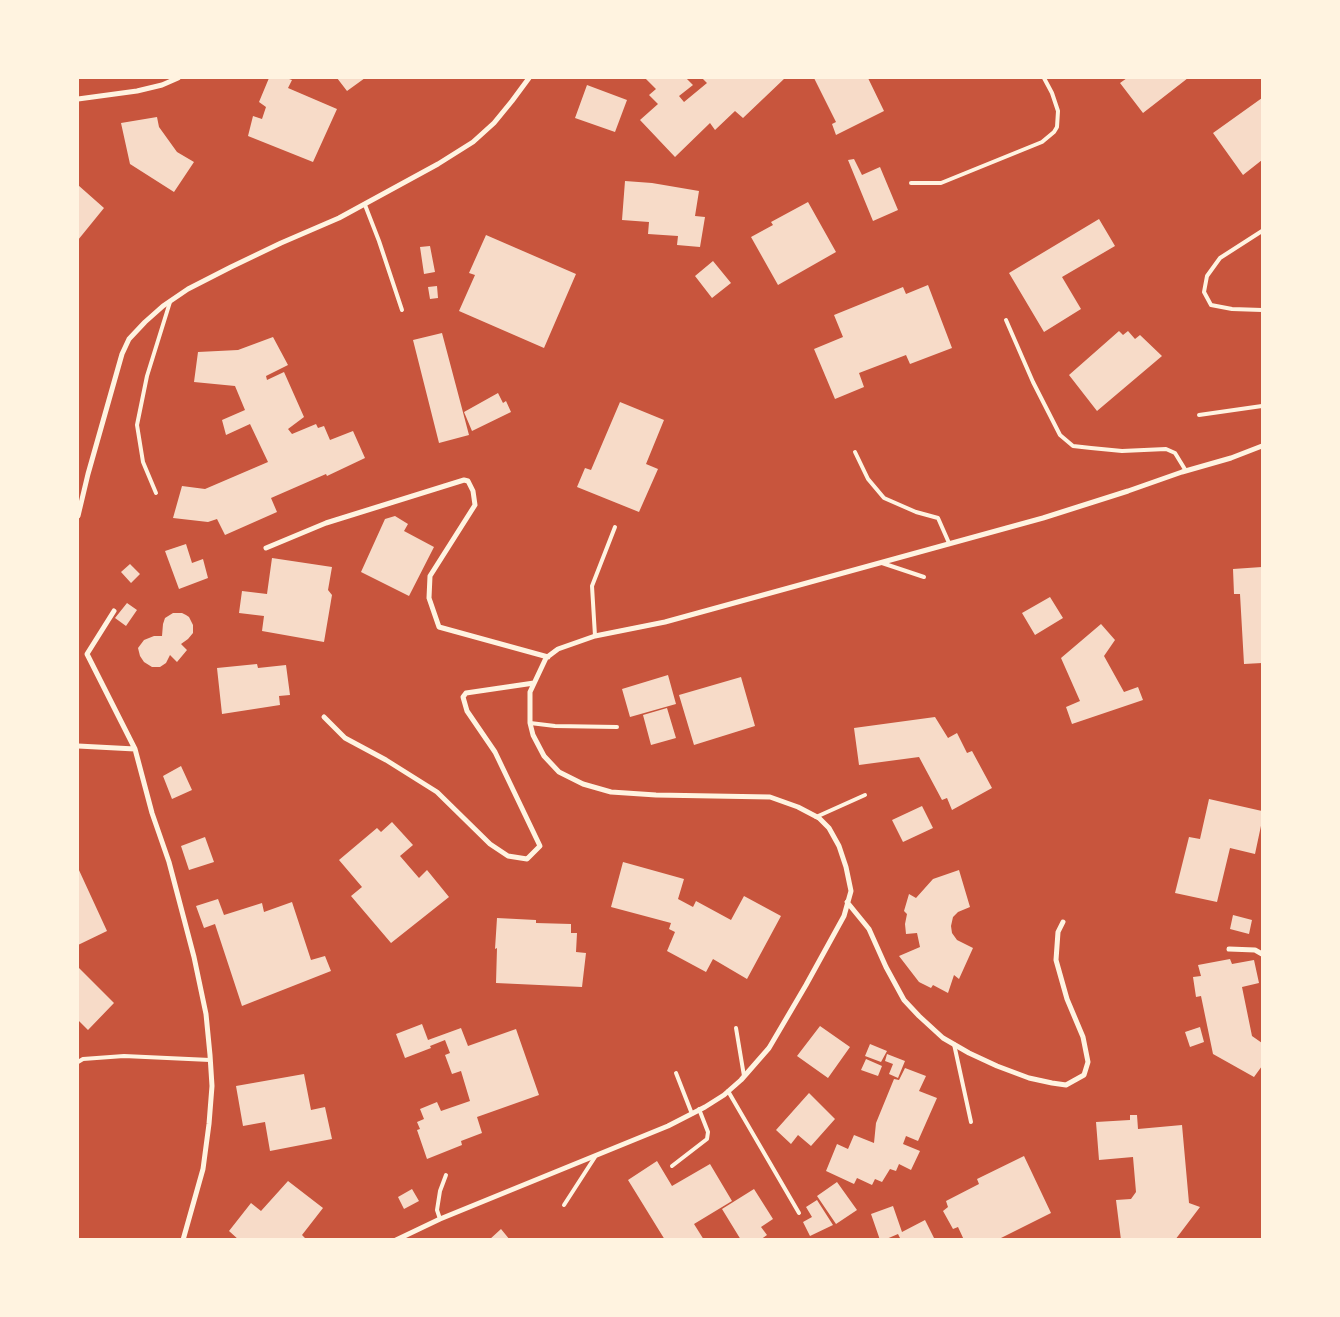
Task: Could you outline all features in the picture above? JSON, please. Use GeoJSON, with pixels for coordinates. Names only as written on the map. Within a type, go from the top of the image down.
{"type":"FeatureCollection","features":[{"type":"Feature","properties":{"kind":"street"},"geometry":{"type":"LineString","coordinates":[[78,99],[162,85],[178,78]]}},
{"type":"Feature","properties":{"kind":"street"},"geometry":{"type":"LineString","coordinates":[[78,516],[122,354],[129,339],[144,322],[188,289],[281,243],[340,218],[438,164],[473,142],[494,123],[529,78]]}},
{"type":"Feature","properties":{"kind":"street"},"geometry":{"type":"LineString","coordinates":[[396,1240],[440,1219],[668,1126],[724,1095],[769,1048],[844,916],[851,891],[839,846],[829,828],[819,818],[798,807],[770,797],[611,792],[582,784],[559,772],[544,756],[533,735],[530,723],[530,692],[546,658],[558,649],[595,636],[664,622],[1052,515],[1231,458],[1262,446]]}},
{"type":"Feature","properties":{"kind":"street"},"geometry":{"type":"LineString","coordinates":[[266,548],[326,523],[464,480],[468,482],[473,490],[475,505],[430,576],[429,598],[439,627],[548,657]]}},
{"type":"Feature","properties":{"kind":"street"},"geometry":{"type":"LineString","coordinates":[[114,612],[88,654],[135,749],[152,813],[169,862],[194,958],[206,1014],[212,1086],[210,1124],[203,1169],[183,1240]]}},
{"type":"Feature","properties":{"kind":"street"},"geometry":{"type":"LineString","coordinates":[[324,717],[346,738],[437,792],[490,844],[508,856],[527,859],[540,846],[495,752],[467,711],[463,697],[466,693],[534,683]]}},
{"type":"Feature","properties":{"kind":"street"},"geometry":{"type":"LineString","coordinates":[[78,746],[135,749]]}},
{"type":"Feature","properties":{"kind":"street"},"geometry":{"type":"LineString","coordinates":[[847,902],[869,930],[904,1000],[943,1038],[997,1066],[1029,1078],[1066,1085],[1084,1075],[1088,1062],[1083,1037],[1067,999],[1056,960],[1058,932],[1063,922]]}},
{"type":"Feature","properties":{"kind":"street"},"geometry":{"type":"LineString","coordinates":[[1228,949],[1256,950],[1262,954]]}},
{"type":"Feature","properties":{"kind":"lane"},"geometry":{"type":"LineString","coordinates":[[911,183],[941,183],[1042,142],[1057,127],[1058,111],[1052,93],[1044,78]]}},
{"type":"Feature","properties":{"kind":"lane"},"geometry":{"type":"LineString","coordinates":[[365,204],[402,310]]}},
{"type":"Feature","properties":{"kind":"lane"},"geometry":{"type":"LineString","coordinates":[[1262,231],[1220,258],[1207,276],[1204,292],[1211,304],[1232,309],[1262,310]]}},
{"type":"Feature","properties":{"kind":"lane"},"geometry":{"type":"LineString","coordinates":[[156,493],[143,462],[136,426],[147,376],[170,302]]}},
{"type":"Feature","properties":{"kind":"lane"},"geometry":{"type":"LineString","coordinates":[[1006,320],[1033,382],[1060,435],[1073,446],[1122,451],[1166,449],[1175,453],[1186,471]]}},
{"type":"Feature","properties":{"kind":"lane"},"geometry":{"type":"LineString","coordinates":[[1199,415],[1262,406]]}},
{"type":"Feature","properties":{"kind":"lane"},"geometry":{"type":"LineString","coordinates":[[854,452],[868,479],[884,498],[916,512],[938,518],[949,543]]}},
{"type":"Feature","properties":{"kind":"lane"},"geometry":{"type":"LineString","coordinates":[[595,636],[592,586],[615,527]]}},
{"type":"Feature","properties":{"kind":"lane"},"geometry":{"type":"LineString","coordinates":[[880,562],[924,577]]}},
{"type":"Feature","properties":{"kind":"lane"},"geometry":{"type":"LineString","coordinates":[[530,723],[555,726],[617,727]]}},
{"type":"Feature","properties":{"kind":"lane"},"geometry":{"type":"LineString","coordinates":[[816,817],[866,795]]}},
{"type":"Feature","properties":{"kind":"lane"},"geometry":{"type":"LineString","coordinates":[[736,1028],[744,1076]]}},
{"type":"Feature","properties":{"kind":"lane"},"geometry":{"type":"LineString","coordinates":[[954,1044],[970,1122]]}},
{"type":"Feature","properties":{"kind":"lane"},"geometry":{"type":"LineString","coordinates":[[78,1062],[83,1059],[124,1056],[210,1060]]}},
{"type":"Feature","properties":{"kind":"lane"},"geometry":{"type":"LineString","coordinates":[[676,1073],[692,1114]]}},
{"type":"Feature","properties":{"kind":"lane"},"geometry":{"type":"LineString","coordinates":[[728,1091],[799,1213]]}},
{"type":"Feature","properties":{"kind":"lane"},"geometry":{"type":"LineString","coordinates":[[672,1166],[707,1140],[708,1132],[699,1110]]}},
{"type":"Feature","properties":{"kind":"lane"},"geometry":{"type":"LineString","coordinates":[[564,1205],[595,1157]]}},
{"type":"Feature","properties":{"kind":"lane"},"geometry":{"type":"LineString","coordinates":[[440,1219],[437,1210],[440,1192],[446,1175]]}},
{"type":"Feature","properties":{"kind":"building"},"geometry":{"type":"Polygon","coordinates":[[[269,78],[292,80],[288,88],[337,109],[313,162],[248,136],[253,116],[262,119],[266,107],[259,102],[269,78]]]}},
{"type":"Feature","properties":{"kind":"building"},"geometry":{"type":"Polygon","coordinates":[[[337,78],[365,78],[347,91],[337,78]]]}},
{"type":"Feature","properties":{"kind":"building"},"geometry":{"type":"Polygon","coordinates":[[[645,78],[686,78],[693,85],[679,96],[684,102],[707,83],[702,78],[785,78],[743,118],[735,111],[715,130],[710,123],[675,157],[640,120],[658,104],[649,95],[656,89],[645,78]]]}},
{"type":"Feature","properties":{"kind":"building"},"geometry":{"type":"Polygon","coordinates":[[[814,78],[868,78],[884,111],[836,135],[832,124],[836,122],[814,78]]]}},
{"type":"Feature","properties":{"kind":"building"},"geometry":{"type":"Polygon","coordinates":[[[1127,78],[1188,78],[1143,113],[1120,83],[1127,78]]]}},
{"type":"Feature","properties":{"kind":"building"},"geometry":{"type":"Polygon","coordinates":[[[587,85],[627,100],[615,132],[575,118],[587,85]]]}},
{"type":"Feature","properties":{"kind":"building"},"geometry":{"type":"Polygon","coordinates":[[[1262,98],[1262,160],[1243,175],[1213,133],[1262,98]]]}},
{"type":"Feature","properties":{"kind":"building"},"geometry":{"type":"Polygon","coordinates":[[[157,117],[159,127],[177,152],[194,162],[174,192],[130,164],[121,123],[157,117]]]}},
{"type":"Feature","properties":{"kind":"building"},"geometry":{"type":"Polygon","coordinates":[[[854,159],[862,175],[880,167],[898,210],[873,221],[848,160],[854,159]]]}},
{"type":"Feature","properties":{"kind":"building"},"geometry":{"type":"Polygon","coordinates":[[[625,181],[652,183],[699,191],[695,216],[705,217],[700,247],[677,245],[678,236],[648,234],[649,222],[622,220],[625,181]]]}},
{"type":"Feature","properties":{"kind":"building"},"geometry":{"type":"Polygon","coordinates":[[[78,185],[104,208],[78,240],[78,185]]]}},
{"type":"Feature","properties":{"kind":"building"},"geometry":{"type":"Polygon","coordinates":[[[808,202],[836,252],[778,285],[751,237],[773,225],[771,222],[808,202]]]}},
{"type":"Feature","properties":{"kind":"building"},"geometry":{"type":"Polygon","coordinates":[[[1099,219],[1115,246],[1062,277],[1081,309],[1044,332],[1009,273],[1099,219]]]}},
{"type":"Feature","properties":{"kind":"building"},"geometry":{"type":"Polygon","coordinates":[[[486,235],[576,274],[544,348],[459,311],[475,275],[469,273],[486,235]]]}},
{"type":"Feature","properties":{"kind":"building"},"geometry":{"type":"Polygon","coordinates":[[[430,246],[435,272],[424,274],[420,247],[430,246]]]}},
{"type":"Feature","properties":{"kind":"building"},"geometry":{"type":"Polygon","coordinates":[[[713,261],[731,283],[712,298],[695,276],[713,261]]]}},
{"type":"Feature","properties":{"kind":"building"},"geometry":{"type":"Polygon","coordinates":[[[928,285],[952,348],[910,364],[906,355],[859,373],[864,387],[835,399],[814,349],[843,337],[834,315],[903,287],[906,294],[928,285]]]}},
{"type":"Feature","properties":{"kind":"building"},"geometry":{"type":"Polygon","coordinates":[[[437,286],[438,298],[430,299],[428,287],[437,286]]]}},
{"type":"Feature","properties":{"kind":"building"},"geometry":{"type":"Polygon","coordinates":[[[1119,331],[1123,335],[1128,331],[1135,339],[1140,335],[1162,356],[1097,411],[1069,375],[1119,331]]]}},
{"type":"Feature","properties":{"kind":"building"},"geometry":{"type":"Polygon","coordinates":[[[442,333],[469,435],[439,443],[413,340],[442,333]]]}},
{"type":"Feature","properties":{"kind":"building"},"geometry":{"type":"Polygon","coordinates":[[[273,337],[288,365],[266,376],[267,380],[284,372],[304,417],[288,429],[292,434],[316,424],[318,428],[324,426],[330,440],[353,431],[365,458],[327,476],[326,474],[271,498],[277,512],[225,535],[217,519],[208,522],[173,518],[182,486],[205,489],[268,462],[250,424],[226,435],[222,420],[245,410],[235,386],[194,382],[198,352],[238,350],[273,337]]]}},
{"type":"Feature","properties":{"kind":"building"},"geometry":{"type":"Polygon","coordinates":[[[498,393],[503,403],[506,401],[511,412],[472,431],[464,412],[498,393]]]}},
{"type":"Feature","properties":{"kind":"building"},"geometry":{"type":"Polygon","coordinates":[[[620,402],[664,420],[646,464],[658,469],[639,512],[577,487],[585,468],[591,470],[620,402]]]}},
{"type":"Feature","properties":{"kind":"building"},"geometry":{"type":"Polygon","coordinates":[[[395,516],[408,524],[404,531],[434,547],[409,596],[361,572],[385,519],[395,516]]]}},
{"type":"Feature","properties":{"kind":"building"},"geometry":{"type":"Polygon","coordinates":[[[186,544],[192,563],[203,559],[208,578],[179,589],[165,551],[186,544]]]}},
{"type":"Feature","properties":{"kind":"building"},"geometry":{"type":"Polygon","coordinates":[[[272,558],[332,567],[328,590],[332,595],[324,642],[262,631],[264,616],[239,613],[242,591],[267,594],[272,558]]]}},
{"type":"Feature","properties":{"kind":"building"},"geometry":{"type":"Polygon","coordinates":[[[130,564],[140,574],[131,583],[121,572],[130,564]]]}},
{"type":"Feature","properties":{"kind":"building"},"geometry":{"type":"Polygon","coordinates":[[[1262,567],[1262,663],[1244,664],[1240,594],[1234,594],[1233,569],[1262,567]]]}},
{"type":"Feature","properties":{"kind":"building"},"geometry":{"type":"Polygon","coordinates":[[[1050,597],[1063,618],[1035,635],[1022,613],[1050,597]]]}},
{"type":"Feature","properties":{"kind":"building"},"geometry":{"type":"Polygon","coordinates":[[[127,603],[137,610],[126,626],[115,618],[127,603]]]}},
{"type":"Feature","properties":{"kind":"building"},"geometry":{"type":"Polygon","coordinates":[[[173,613],[186,615],[193,625],[193,633],[181,644],[187,650],[177,662],[170,655],[166,663],[160,667],[152,667],[144,662],[138,648],[144,640],[154,636],[162,636],[165,618],[173,613]]]}},
{"type":"Feature","properties":{"kind":"building"},"geometry":{"type":"Polygon","coordinates":[[[1101,624],[1115,640],[1104,656],[1124,692],[1138,687],[1143,700],[1072,724],[1066,707],[1080,701],[1061,658],[1101,624]]]}},
{"type":"Feature","properties":{"kind":"building"},"geometry":{"type":"Polygon","coordinates":[[[257,664],[258,668],[286,665],[290,695],[279,696],[280,705],[222,714],[217,668],[257,664]]]}},
{"type":"Feature","properties":{"kind":"building"},"geometry":{"type":"Polygon","coordinates":[[[668,675],[676,704],[630,717],[622,689],[668,675]]]}},
{"type":"Feature","properties":{"kind":"building"},"geometry":{"type":"Polygon","coordinates":[[[741,677],[755,726],[694,745],[679,695],[741,677]]]}},
{"type":"Feature","properties":{"kind":"building"},"geometry":{"type":"Polygon","coordinates":[[[667,708],[676,738],[651,745],[643,715],[667,708]]]}},
{"type":"Feature","properties":{"kind":"building"},"geometry":{"type":"Polygon","coordinates":[[[935,717],[948,738],[957,733],[967,753],[972,751],[992,788],[952,810],[947,798],[942,800],[919,757],[859,765],[854,728],[935,717]]]}},
{"type":"Feature","properties":{"kind":"building"},"geometry":{"type":"Polygon","coordinates":[[[181,766],[192,790],[172,799],[163,776],[181,766]]]}},
{"type":"Feature","properties":{"kind":"building"},"geometry":{"type":"Polygon","coordinates":[[[1209,799],[1262,811],[1262,821],[1255,854],[1230,848],[1217,902],[1175,893],[1189,837],[1200,839],[1209,799]]]}},
{"type":"Feature","properties":{"kind":"building"},"geometry":{"type":"Polygon","coordinates":[[[922,806],[933,828],[903,842],[892,820],[922,806]]]}},
{"type":"Feature","properties":{"kind":"building"},"geometry":{"type":"Polygon","coordinates":[[[392,822],[413,845],[400,856],[419,878],[427,870],[449,897],[391,943],[351,896],[362,887],[339,860],[377,828],[381,832],[392,822]]]}},
{"type":"Feature","properties":{"kind":"building"},"geometry":{"type":"Polygon","coordinates":[[[205,837],[214,862],[189,870],[181,846],[205,837]]]}},
{"type":"Feature","properties":{"kind":"building"},"geometry":{"type":"Polygon","coordinates":[[[623,862],[684,879],[678,899],[693,907],[696,901],[731,920],[744,896],[781,916],[747,979],[713,959],[706,972],[667,951],[675,932],[669,929],[671,923],[611,907],[623,862]]]}},
{"type":"Feature","properties":{"kind":"building"},"geometry":{"type":"Polygon","coordinates":[[[78,868],[107,931],[78,945],[78,868]]]}},
{"type":"Feature","properties":{"kind":"building"},"geometry":{"type":"Polygon","coordinates":[[[959,870],[970,907],[958,912],[953,917],[952,933],[957,940],[973,948],[959,979],[954,975],[948,993],[933,985],[931,988],[919,982],[899,956],[920,947],[917,933],[906,934],[907,914],[904,911],[909,894],[916,898],[933,879],[959,870]]]}},
{"type":"Feature","properties":{"kind":"building"},"geometry":{"type":"Polygon","coordinates":[[[218,899],[224,915],[262,903],[264,912],[292,902],[311,960],[325,956],[331,971],[242,1006],[215,924],[204,928],[196,906],[218,899]]]}},
{"type":"Feature","properties":{"kind":"building"},"geometry":{"type":"Polygon","coordinates":[[[1233,915],[1252,920],[1249,934],[1230,929],[1233,915]]]}},
{"type":"Feature","properties":{"kind":"building"},"geometry":{"type":"Polygon","coordinates":[[[497,918],[536,920],[536,923],[571,924],[571,933],[577,933],[576,952],[586,953],[582,987],[496,983],[497,948],[495,949],[497,918]]]}},
{"type":"Feature","properties":{"kind":"building"},"geometry":{"type":"Polygon","coordinates":[[[1230,959],[1232,964],[1254,960],[1259,983],[1242,987],[1252,1036],[1262,1043],[1262,1066],[1254,1077],[1213,1054],[1201,996],[1196,997],[1193,977],[1201,976],[1198,965],[1230,959]]]}},
{"type":"Feature","properties":{"kind":"building"},"geometry":{"type":"Polygon","coordinates":[[[78,967],[114,1003],[88,1030],[78,1020],[78,967]]]}},
{"type":"Feature","properties":{"kind":"building"},"geometry":{"type":"Polygon","coordinates":[[[422,1024],[428,1040],[461,1028],[468,1046],[516,1029],[539,1095],[477,1117],[482,1133],[461,1141],[462,1145],[427,1159],[417,1130],[420,1129],[417,1122],[424,1119],[420,1109],[437,1102],[441,1111],[470,1101],[461,1071],[452,1074],[445,1055],[450,1053],[445,1040],[430,1046],[431,1048],[405,1058],[396,1034],[422,1024]]]}},
{"type":"Feature","properties":{"kind":"building"},"geometry":{"type":"Polygon","coordinates":[[[820,1026],[850,1047],[828,1078],[797,1056],[820,1026]]]}},
{"type":"Feature","properties":{"kind":"building"},"geometry":{"type":"Polygon","coordinates":[[[1200,1027],[1204,1042],[1190,1047],[1185,1032],[1200,1027]]]}},
{"type":"Feature","properties":{"kind":"building"},"geometry":{"type":"Polygon","coordinates":[[[870,1044],[887,1051],[881,1062],[865,1056],[870,1044]]]}},
{"type":"Feature","properties":{"kind":"building"},"geometry":{"type":"Polygon","coordinates":[[[887,1054],[905,1061],[898,1078],[889,1074],[893,1064],[885,1061],[887,1054]]]}},
{"type":"Feature","properties":{"kind":"building"},"geometry":{"type":"Polygon","coordinates":[[[866,1059],[882,1066],[878,1076],[861,1070],[866,1059]]]}},
{"type":"Feature","properties":{"kind":"building"},"geometry":{"type":"Polygon","coordinates":[[[905,1068],[926,1076],[919,1091],[937,1098],[918,1141],[906,1136],[903,1144],[920,1151],[911,1170],[899,1164],[896,1171],[890,1169],[882,1182],[875,1179],[872,1185],[857,1178],[854,1184],[826,1171],[837,1144],[848,1149],[854,1135],[874,1143],[876,1123],[894,1079],[899,1080],[905,1068]]]}},
{"type":"Feature","properties":{"kind":"building"},"geometry":{"type":"Polygon","coordinates":[[[304,1074],[311,1110],[325,1107],[332,1139],[270,1151],[265,1122],[243,1126],[236,1086],[304,1074]]]}},
{"type":"Feature","properties":{"kind":"building"},"geometry":{"type":"Polygon","coordinates":[[[809,1093],[835,1119],[811,1146],[798,1135],[791,1144],[776,1130],[809,1093]]]}},
{"type":"Feature","properties":{"kind":"building"},"geometry":{"type":"Polygon","coordinates":[[[1130,1115],[1137,1115],[1138,1129],[1182,1125],[1189,1203],[1200,1207],[1175,1240],[1121,1240],[1116,1200],[1131,1199],[1136,1192],[1133,1157],[1099,1160],[1096,1122],[1130,1120],[1130,1115]]]}},
{"type":"Feature","properties":{"kind":"building"},"geometry":{"type":"Polygon","coordinates":[[[1024,1156],[1051,1213],[997,1240],[964,1240],[958,1227],[953,1229],[943,1211],[948,1207],[946,1201],[979,1184],[977,1179],[1024,1156]]]}},
{"type":"Feature","properties":{"kind":"building"},"geometry":{"type":"Polygon","coordinates":[[[657,1161],[672,1186],[710,1164],[732,1201],[694,1224],[704,1240],[665,1240],[628,1180],[657,1161]]]}},
{"type":"Feature","properties":{"kind":"building"},"geometry":{"type":"Polygon","coordinates":[[[288,1181],[323,1208],[302,1235],[307,1240],[239,1240],[229,1231],[251,1203],[261,1211],[288,1181]]]}},
{"type":"Feature","properties":{"kind":"building"},"geometry":{"type":"Polygon","coordinates":[[[837,1182],[857,1210],[836,1224],[817,1196],[837,1182]]]}},
{"type":"Feature","properties":{"kind":"building"},"geometry":{"type":"Polygon","coordinates":[[[412,1189],[419,1201],[404,1209],[398,1197],[412,1189]]]}},
{"type":"Feature","properties":{"kind":"building"},"geometry":{"type":"Polygon","coordinates":[[[754,1189],[773,1219],[761,1227],[767,1235],[760,1240],[741,1240],[722,1209],[754,1189]]]}},
{"type":"Feature","properties":{"kind":"building"},"geometry":{"type":"Polygon","coordinates":[[[817,1200],[833,1225],[810,1236],[803,1222],[812,1217],[806,1207],[817,1200]]]}},
{"type":"Feature","properties":{"kind":"building"},"geometry":{"type":"Polygon","coordinates":[[[893,1206],[902,1232],[925,1220],[935,1240],[901,1240],[898,1234],[880,1240],[871,1214],[893,1206]]]}},
{"type":"Feature","properties":{"kind":"building"},"geometry":{"type":"Polygon","coordinates":[[[501,1229],[510,1240],[489,1240],[501,1229]]]}}]}
